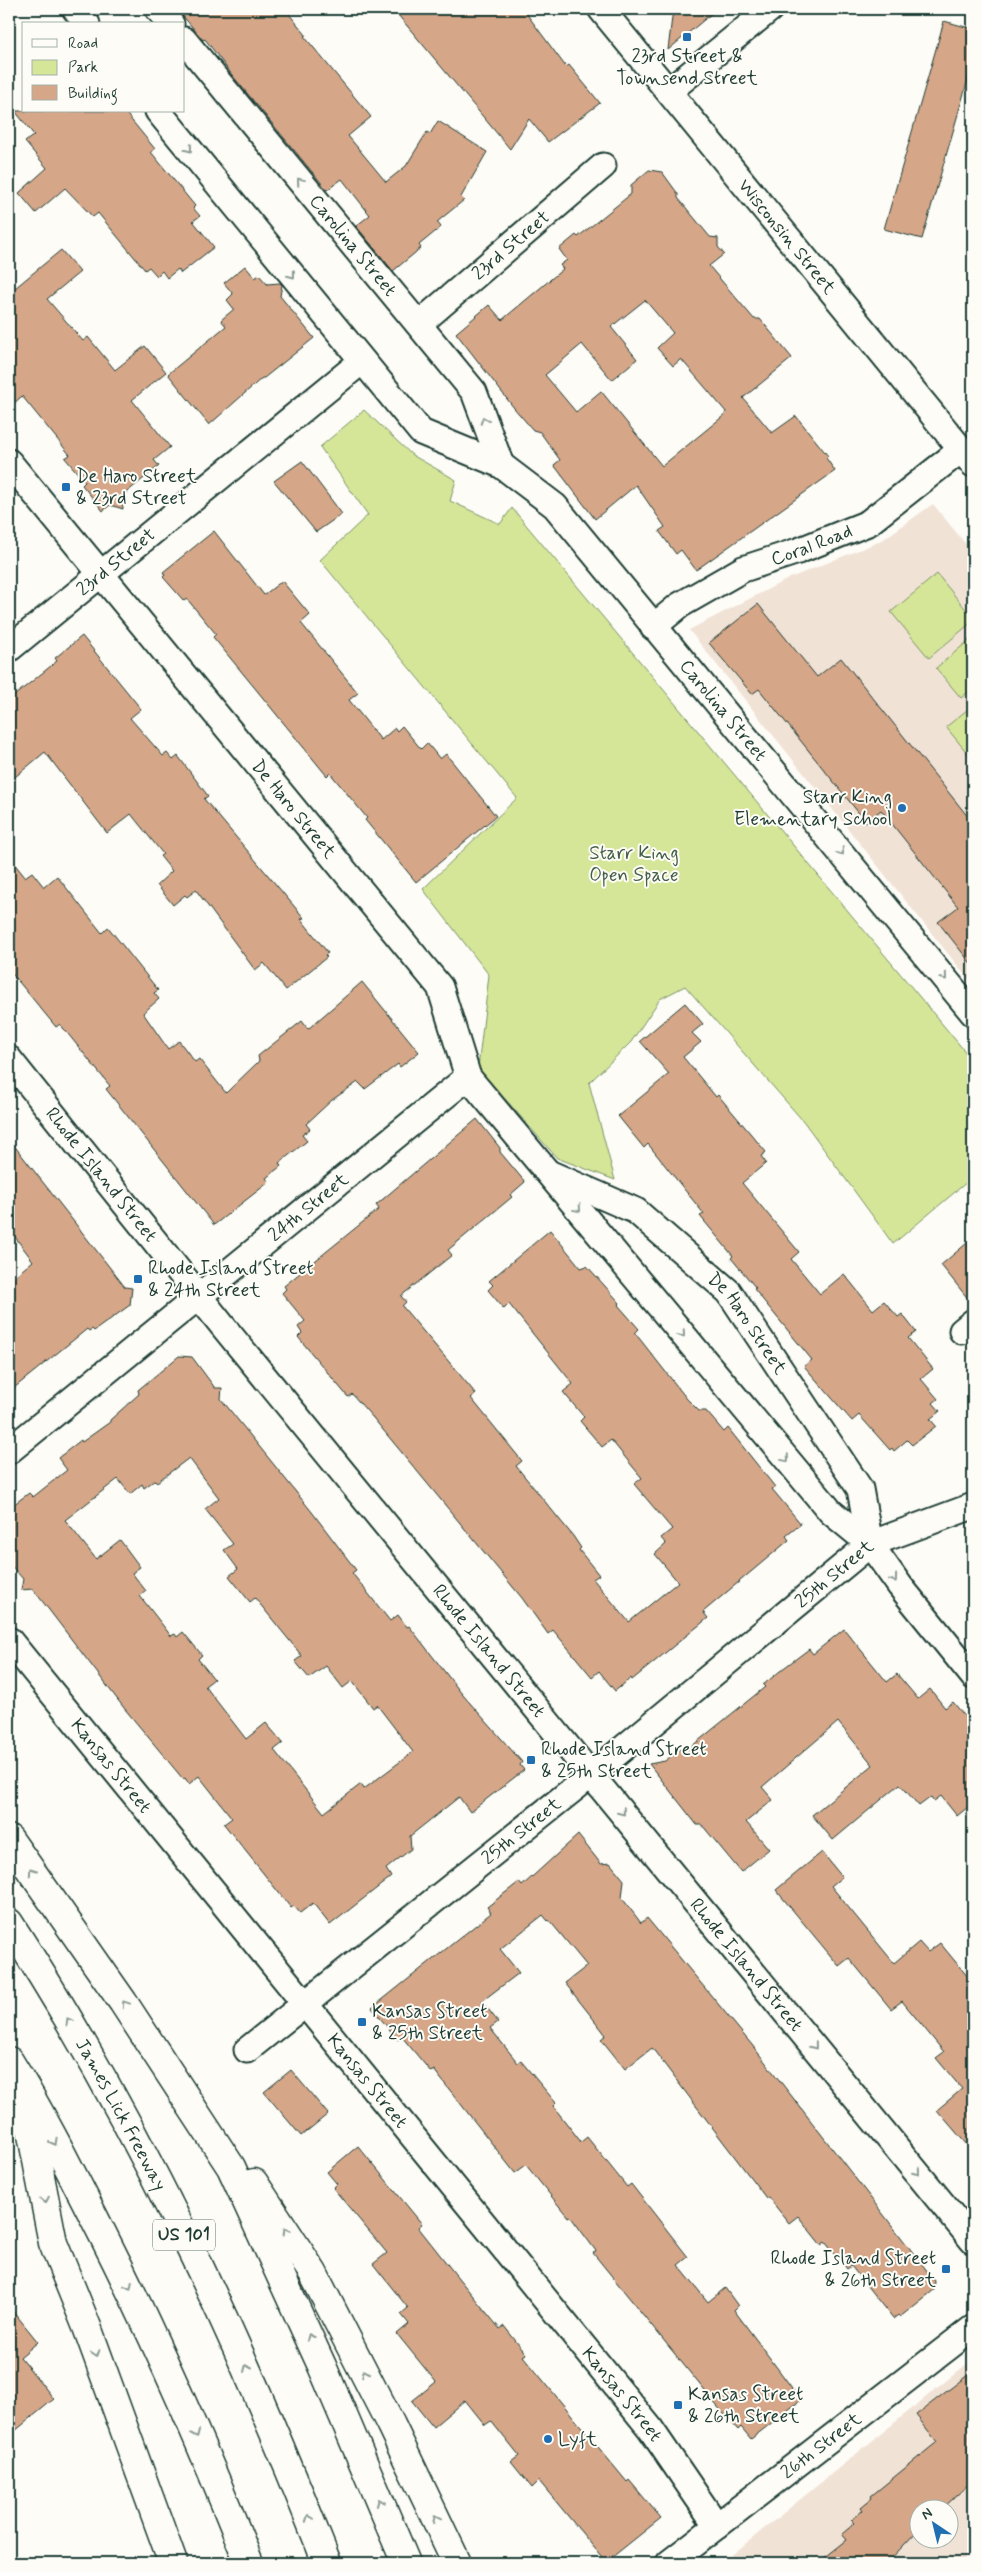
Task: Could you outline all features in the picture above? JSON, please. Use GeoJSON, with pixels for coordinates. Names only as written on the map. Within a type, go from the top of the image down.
{"type":"FeatureCollection","features":[{"type":"Feature","properties":{"kind":"highway"},"geometry":{"type":"LineString","coordinates":[[9,1839],[152,2044],[243,2166],[313,2273],[391,2424],[457,2563]]}},
{"type":"Feature","properties":{"kind":"highway","name":"James Lick Freeway"},"geometry":{"type":"LineString","coordinates":[[9,1923],[90,2058],[176,2217],[257,2391],[327,2563]]}},
{"type":"Feature","properties":{"kind":"highway"},"geometry":{"type":"LineString","coordinates":[[152,2044],[231,2167],[318,2356],[406,2563]]}},
{"type":"Feature","properties":{"kind":"highway"},"geometry":{"type":"LineString","coordinates":[[16,2072],[53,2243],[173,2563]]}},
{"type":"Feature","properties":{"kind":"highway"},"geometry":{"type":"LineString","coordinates":[[16,2072],[94,2216],[166,2363],[249,2563]]}},
{"type":"Feature","properties":{"kind":"highway"},"geometry":{"type":"LineString","coordinates":[[123,2428],[162,2563]]}},
{"type":"Feature","properties":{"kind":"street"},"geometry":{"type":"LineString","coordinates":[[75,9],[85,22]]}},
{"type":"Feature","properties":{"kind":"street"},"geometry":{"type":"LineString","coordinates":[[158,9],[168,22]]}},
{"type":"Feature","properties":{"kind":"street","name":"Wisconsin Street"},"geometry":{"type":"LineString","coordinates":[[601,9],[967,456]]}},
{"type":"Feature","properties":{"kind":"street"},"geometry":{"type":"LineString","coordinates":[[669,91],[770,9]]}},
{"type":"Feature","properties":{"kind":"street","name":"Carolina Street"},"geometry":{"type":"LineString","coordinates":[[185,41],[474,392],[501,465]]}},
{"type":"Feature","properties":{"kind":"street","name":"Carolina Street"},"geometry":{"type":"LineString","coordinates":[[159,112],[421,432],[501,465],[555,506],[973,1013]]}},
{"type":"Feature","properties":{"kind":"street","name":"23rd Street"},"geometry":{"type":"LineString","coordinates":[[419,324],[603,166]]}},
{"type":"Feature","properties":{"kind":"street","name":"23rd Street"},"geometry":{"type":"LineString","coordinates":[[9,648],[362,361]]}},
{"type":"Feature","properties":{"kind":"street","name":"Coral Road"},"geometry":{"type":"LineString","coordinates":[[653,626],[680,605],[743,569],[798,551],[868,523],[967,456]]}},
{"type":"Feature","properties":{"kind":"street","name":"De Haro Street"},"geometry":{"type":"LineString","coordinates":[[9,462],[440,987],[468,1077],[831,1512],[870,1544],[900,1586],[972,1672]]}},
{"type":"Feature","properties":{"kind":"street","name":"Rhode Island Street"},"geometry":{"type":"LineString","coordinates":[[9,1059],[198,1296],[973,2241]]}},
{"type":"Feature","properties":{"kind":"street","name":"24th Street"},"geometry":{"type":"LineString","coordinates":[[9,1451],[468,1077]]}},
{"type":"Feature","properties":{"kind":"street","name":"De Haro Street"},"geometry":{"type":"LineString","coordinates":[[547,1172],[636,1211],[729,1292],[860,1489],[870,1544]]}},
{"type":"Feature","properties":{"kind":"street","name":"25th Street"},"geometry":{"type":"LineString","coordinates":[[247,2050],[591,1774],[870,1544],[973,1506]]}},
{"type":"Feature","properties":{"kind":"street","name":"Kansas Street"},"geometry":{"type":"LineString","coordinates":[[9,1640],[306,2002],[650,2428],[717,2526]]}},
{"type":"Feature","properties":{"kind":"street","name":"26th Street"},"geometry":{"type":"LineString","coordinates":[[669,2563],[973,2328]]}},
{"type":"Feature","properties":{"kind":"shaded area","name":"Starr King Elementary School"},"geometry":{"type":"Polygon","coordinates":[[[933,504],[973,553],[973,985],[689,630],[790,578],[881,541],[933,504]]]}},
{"type":"Feature","properties":{"kind":"shaded area"},"geometry":{"type":"Polygon","coordinates":[[[973,2359],[973,2563],[722,2563],[973,2359]]]}},
{"type":"Feature","properties":{"kind":"green space","name":"Starr King Open Space"},"geometry":{"type":"Polygon","coordinates":[[[364,410],[412,455],[456,480],[450,501],[500,524],[512,508],[973,1061],[973,1177],[893,1244],[804,1122],[685,986],[660,999],[631,1042],[589,1083],[615,1180],[557,1158],[478,1068],[489,975],[423,889],[517,798],[320,560],[368,515],[320,447],[364,410]]]}},
{"type":"Feature","properties":{"kind":"green space"},"geometry":{"type":"Polygon","coordinates":[[[937,574],[973,618],[973,621],[929,658],[891,612],[937,574]]]}},
{"type":"Feature","properties":{"kind":"green space"},"geometry":{"type":"Polygon","coordinates":[[[973,637],[973,688],[961,698],[936,668],[973,637]]]}},
{"type":"Feature","properties":{"kind":"green space"},"geometry":{"type":"Polygon","coordinates":[[[973,705],[973,760],[946,727],[973,705]]]}},
{"type":"Feature","properties":{"kind":"building"},"geometry":{"type":"Polygon","coordinates":[[[177,9],[285,9],[306,35],[304,36],[371,117],[348,136],[386,182],[406,166],[427,132],[430,134],[438,121],[487,152],[461,197],[464,200],[437,222],[441,227],[419,245],[421,248],[393,271],[356,226],[370,215],[342,179],[327,190],[232,75],[205,39],[203,40],[177,9]]]}},
{"type":"Feature","properties":{"kind":"building"},"geometry":{"type":"Polygon","coordinates":[[[393,9],[523,9],[566,67],[569,65],[600,103],[548,142],[529,119],[510,149],[393,9]]]}},
{"type":"Feature","properties":{"kind":"building"},"geometry":{"type":"Polygon","coordinates":[[[673,9],[717,9],[668,50],[673,9]]]}},
{"type":"Feature","properties":{"kind":"building"},"geometry":{"type":"Polygon","coordinates":[[[944,21],[973,29],[973,62],[922,239],[884,229],[944,21]]]}},
{"type":"Feature","properties":{"kind":"building"},"geometry":{"type":"Polygon","coordinates":[[[15,111],[125,112],[155,149],[151,152],[195,206],[193,208],[200,216],[193,221],[214,247],[181,273],[178,269],[167,278],[162,271],[157,276],[149,267],[145,270],[98,213],[93,217],[65,188],[36,213],[19,193],[47,168],[25,142],[34,135],[15,111]]]}},
{"type":"Feature","properties":{"kind":"building"},"geometry":{"type":"Polygon","coordinates":[[[649,170],[662,172],[678,194],[678,198],[710,237],[718,238],[718,247],[724,254],[709,266],[754,319],[760,319],[792,358],[743,398],[772,433],[796,416],[828,456],[826,458],[835,471],[696,570],[681,550],[676,554],[659,531],[665,527],[636,485],[595,519],[554,465],[560,460],[540,432],[533,430],[514,408],[456,333],[489,305],[502,320],[563,269],[560,265],[567,260],[559,249],[576,235],[578,237],[631,194],[631,185],[649,170]],[[645,300],[611,327],[637,359],[612,380],[582,344],[545,375],[576,412],[601,391],[662,466],[727,413],[681,359],[673,366],[657,348],[673,333],[645,300]]]}},
{"type":"Feature","properties":{"kind":"building"},"geometry":{"type":"Polygon","coordinates":[[[61,250],[80,272],[47,299],[83,341],[88,337],[115,370],[145,346],[166,372],[132,400],[170,447],[154,460],[159,466],[122,496],[123,509],[110,505],[103,511],[82,485],[85,482],[65,458],[70,455],[22,396],[9,408],[9,293],[61,250]]]}},
{"type":"Feature","properties":{"kind":"building"},"geometry":{"type":"Polygon","coordinates":[[[245,266],[255,278],[259,275],[267,284],[280,283],[282,285],[280,296],[314,338],[262,378],[209,425],[168,374],[226,326],[221,320],[234,309],[227,300],[233,294],[224,283],[245,266]]]}},
{"type":"Feature","properties":{"kind":"building"},"geometry":{"type":"Polygon","coordinates":[[[302,461],[342,514],[316,532],[274,481],[302,461]]]}},
{"type":"Feature","properties":{"kind":"building"},"geometry":{"type":"Polygon","coordinates":[[[214,531],[264,595],[282,581],[310,615],[301,623],[358,693],[349,700],[381,740],[395,728],[397,731],[402,726],[421,749],[427,743],[440,759],[446,754],[496,816],[416,882],[365,820],[367,818],[330,773],[327,776],[213,637],[216,634],[187,599],[184,601],[163,577],[165,575],[163,572],[214,531]]]}},
{"type":"Feature","properties":{"kind":"building"},"geometry":{"type":"Polygon","coordinates":[[[758,604],[817,677],[841,658],[973,823],[973,966],[938,922],[958,907],[881,810],[866,822],[759,689],[752,694],[709,643],[758,604]]]}},
{"type":"Feature","properties":{"kind":"building"},"geometry":{"type":"Polygon","coordinates":[[[82,636],[141,709],[130,718],[163,756],[167,753],[173,760],[178,756],[208,796],[204,799],[304,918],[301,919],[328,953],[325,955],[327,957],[286,990],[264,963],[255,970],[196,890],[187,897],[185,895],[173,905],[157,885],[172,871],[160,856],[163,854],[131,814],[107,833],[45,752],[9,782],[9,700],[57,661],[55,658],[82,636]]]}},
{"type":"Feature","properties":{"kind":"building"},"geometry":{"type":"Polygon","coordinates":[[[9,857],[25,877],[32,872],[44,887],[57,876],[102,933],[108,927],[158,990],[154,993],[159,999],[143,1013],[168,1049],[179,1041],[195,1062],[199,1059],[226,1093],[259,1061],[258,1056],[302,1021],[308,1029],[362,982],[419,1052],[400,1067],[398,1064],[365,1089],[358,1082],[332,1100],[306,1124],[310,1129],[302,1135],[307,1141],[279,1163],[281,1166],[266,1178],[269,1182],[214,1225],[106,1089],[110,1086],[60,1024],[56,1027],[9,970],[9,857]]]}},
{"type":"Feature","properties":{"kind":"building"},"geometry":{"type":"Polygon","coordinates":[[[685,1003],[703,1024],[692,1033],[701,1042],[683,1057],[766,1152],[761,1156],[766,1163],[742,1183],[799,1252],[791,1259],[820,1294],[844,1274],[873,1310],[884,1301],[898,1317],[902,1314],[916,1332],[908,1338],[933,1369],[921,1379],[938,1399],[933,1403],[940,1411],[930,1419],[936,1426],[912,1445],[907,1440],[894,1451],[892,1448],[890,1450],[859,1415],[852,1421],[804,1366],[812,1360],[754,1289],[756,1288],[731,1258],[733,1256],[700,1216],[704,1214],[648,1144],[644,1148],[618,1116],[669,1074],[640,1041],[685,1003]]]}},
{"type":"Feature","properties":{"kind":"building"},"geometry":{"type":"Polygon","coordinates":[[[477,1119],[500,1148],[500,1152],[525,1182],[510,1195],[512,1197],[448,1250],[452,1255],[401,1296],[406,1302],[402,1306],[476,1394],[471,1398],[522,1461],[516,1466],[573,1536],[581,1548],[579,1550],[599,1575],[593,1579],[629,1622],[678,1582],[655,1554],[666,1544],[661,1538],[672,1529],[634,1484],[642,1478],[611,1440],[602,1447],[580,1421],[584,1417],[563,1392],[573,1384],[509,1304],[504,1309],[488,1290],[493,1285],[489,1281],[550,1230],[581,1268],[587,1266],[620,1303],[618,1305],[639,1329],[635,1333],[687,1399],[699,1411],[706,1411],[724,1432],[728,1428],[775,1487],[772,1489],[801,1524],[786,1536],[789,1540],[703,1612],[708,1618],[632,1680],[631,1678],[615,1691],[599,1671],[592,1677],[553,1630],[548,1634],[522,1598],[374,1419],[352,1394],[348,1397],[298,1337],[302,1333],[298,1327],[305,1321],[282,1293],[286,1289],[284,1286],[379,1209],[376,1205],[477,1119]]]}},
{"type":"Feature","properties":{"kind":"building"},"geometry":{"type":"Polygon","coordinates":[[[9,1139],[125,1287],[132,1288],[130,1305],[94,1331],[87,1329],[9,1392],[9,1281],[33,1261],[9,1229],[9,1139]]]}},
{"type":"Feature","properties":{"kind":"building"},"geometry":{"type":"Polygon","coordinates":[[[973,1238],[973,1305],[941,1265],[973,1238]]]}},
{"type":"Feature","properties":{"kind":"building"},"geometry":{"type":"Polygon","coordinates":[[[179,1356],[192,1357],[215,1388],[222,1388],[221,1399],[312,1512],[356,1570],[352,1573],[390,1621],[398,1615],[407,1627],[409,1626],[462,1694],[522,1762],[520,1765],[524,1770],[470,1812],[459,1797],[410,1836],[411,1849],[386,1869],[391,1877],[330,1925],[313,1903],[300,1913],[294,1906],[291,1908],[224,1824],[232,1818],[199,1776],[189,1784],[185,1778],[183,1779],[124,1708],[33,1589],[21,1590],[23,1579],[9,1563],[9,1508],[29,1493],[33,1497],[67,1470],[58,1458],[81,1440],[82,1442],[110,1422],[139,1394],[138,1390],[179,1356]],[[189,1458],[157,1482],[155,1480],[144,1488],[142,1484],[130,1494],[118,1479],[65,1520],[96,1559],[120,1540],[140,1567],[132,1573],[146,1591],[140,1596],[171,1636],[175,1634],[177,1637],[183,1632],[202,1655],[198,1659],[214,1679],[205,1686],[246,1739],[266,1723],[283,1743],[274,1750],[324,1813],[361,1784],[364,1789],[413,1752],[377,1705],[373,1708],[352,1681],[343,1688],[326,1666],[309,1678],[295,1661],[302,1656],[255,1598],[250,1602],[229,1576],[238,1569],[224,1550],[233,1544],[205,1509],[219,1498],[189,1458]]]}},
{"type":"Feature","properties":{"kind":"building"},"geometry":{"type":"Polygon","coordinates":[[[844,1629],[887,1682],[897,1674],[918,1699],[930,1689],[945,1708],[953,1702],[973,1726],[970,1728],[973,1732],[973,1803],[957,1816],[941,1796],[934,1801],[931,1797],[919,1806],[900,1784],[833,1840],[812,1815],[873,1765],[838,1722],[762,1787],[773,1800],[746,1822],[769,1849],[741,1872],[702,1825],[697,1825],[649,1764],[665,1761],[684,1746],[687,1750],[765,1687],[763,1685],[785,1667],[809,1649],[813,1654],[844,1629]]]}},
{"type":"Feature","properties":{"kind":"building"},"geometry":{"type":"Polygon","coordinates":[[[578,1835],[601,1864],[610,1863],[624,1880],[622,1898],[641,1923],[647,1918],[752,2045],[935,2281],[934,2290],[900,2317],[898,2315],[893,2319],[851,2266],[847,2269],[825,2242],[821,2245],[798,2216],[789,2223],[768,2197],[766,2198],[652,2048],[625,2069],[601,2039],[606,2035],[565,1983],[587,1966],[549,1920],[543,1915],[500,1949],[519,1973],[482,2001],[498,2022],[490,2028],[518,2063],[521,2061],[556,2103],[553,2106],[581,2142],[587,2137],[627,2187],[631,2184],[688,2257],[678,2265],[708,2302],[725,2288],[738,2306],[734,2310],[801,2400],[751,2439],[741,2427],[738,2430],[717,2406],[593,2253],[596,2251],[570,2216],[568,2217],[526,2165],[515,2173],[434,2070],[431,2072],[402,2037],[398,2040],[372,2008],[491,1913],[487,1907],[519,1882],[522,1886],[578,1835]]]}},
{"type":"Feature","properties":{"kind":"building"},"geometry":{"type":"Polygon","coordinates":[[[822,1852],[842,1877],[831,1886],[894,1963],[919,1942],[928,1952],[940,1943],[973,1983],[973,2152],[937,2110],[962,2089],[936,2058],[944,2052],[902,2001],[891,2009],[849,1958],[839,1966],[776,1890],[822,1852]]]}},
{"type":"Feature","properties":{"kind":"building"},"geometry":{"type":"Polygon","coordinates":[[[291,2070],[328,2114],[301,2136],[264,2092],[291,2070]]]}},
{"type":"Feature","properties":{"kind":"building"},"geometry":{"type":"Polygon","coordinates":[[[358,2146],[422,2224],[418,2227],[459,2279],[500,2329],[504,2326],[526,2354],[523,2356],[627,2482],[629,2480],[661,2518],[606,2562],[539,2481],[532,2488],[511,2462],[519,2456],[491,2421],[485,2425],[465,2400],[433,2427],[412,2401],[436,2382],[397,2334],[409,2324],[401,2314],[408,2308],[373,2264],[387,2253],[333,2188],[337,2184],[327,2172],[358,2146]]]}},
{"type":"Feature","properties":{"kind":"building"},"geometry":{"type":"Polygon","coordinates":[[[9,2306],[38,2342],[20,2357],[54,2399],[9,2436],[9,2306]]]}},
{"type":"Feature","properties":{"kind":"building"},"geometry":{"type":"Polygon","coordinates":[[[973,2371],[973,2480],[952,2500],[910,2500],[910,2539],[887,2563],[818,2563],[847,2540],[842,2534],[855,2523],[852,2520],[863,2510],[861,2507],[872,2498],[871,2496],[937,2442],[916,2415],[973,2371]]]}},
{"type":"Feature","properties":{"kind":"place","name":"23rd Street & Townsend Street"},"geometry":{"type":"Point","coordinates":[687,37]}},
{"type":"Feature","properties":{"kind":"place","name":"De Haro Street & 23rd Street"},"geometry":{"type":"Point","coordinates":[66,487]}},
{"type":"Feature","properties":{"kind":"place","name":"Starr King Elementary School"},"geometry":{"type":"Point","coordinates":[902,808]}},
{"type":"Feature","properties":{"kind":"place","name":"Rhode Island Street & 24th Street"},"geometry":{"type":"Point","coordinates":[138,1279]}},
{"type":"Feature","properties":{"kind":"place","name":"Rhode Island Street & 25th Street"},"geometry":{"type":"Point","coordinates":[531,1760]}},
{"type":"Feature","properties":{"kind":"place","name":"Kansas Street & 25th Street"},"geometry":{"type":"Point","coordinates":[362,2022]}},
{"type":"Feature","properties":{"kind":"place","name":"Rhode Island Street & 26th Street"},"geometry":{"type":"Point","coordinates":[946,2269]}},
{"type":"Feature","properties":{"kind":"place","name":"Kansas Street & 26th Street"},"geometry":{"type":"Point","coordinates":[678,2405]}},
{"type":"Feature","properties":{"kind":"place","name":"Lyft"},"geometry":{"type":"Point","coordinates":[548,2439]}}]}
